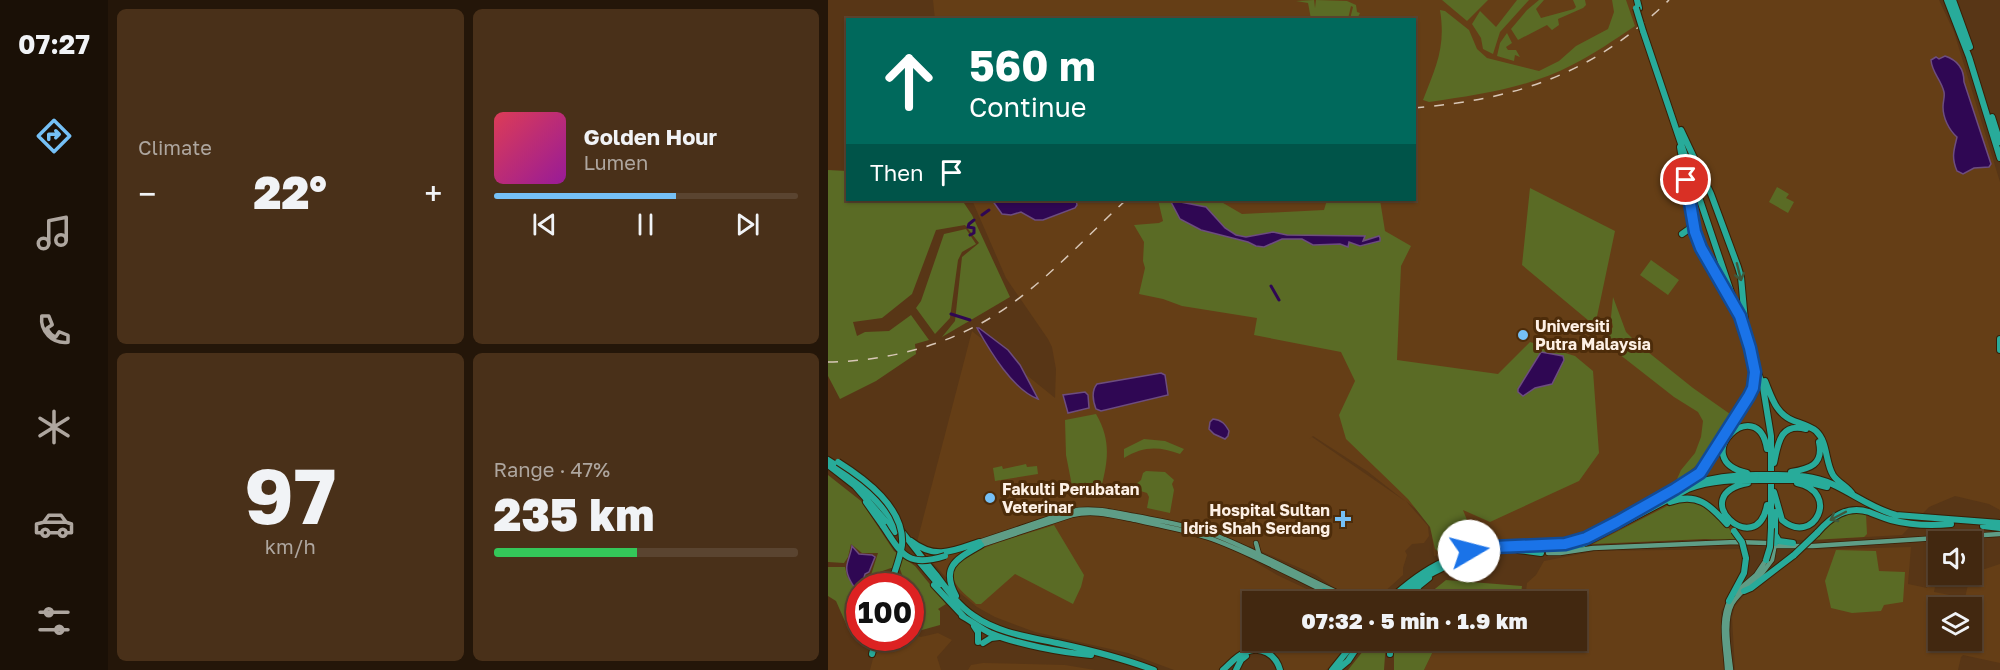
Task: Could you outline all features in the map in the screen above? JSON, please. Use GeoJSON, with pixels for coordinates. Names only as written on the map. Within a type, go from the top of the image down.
{"type":"FeatureCollection","features":[{"type":"Feature","properties":{"kind":"highway"},"geometry":{"type":"LineString","coordinates":[[1635,0],[1742,319],[1772,400],[1782,414],[1810,427],[1819,434],[1831,472],[1863,506]]}},
{"type":"Feature","properties":{"kind":"highway"},"geometry":{"type":"LineString","coordinates":[[1947,0],[1976,76],[2000,158]]}},
{"type":"Feature","properties":{"kind":"highway"},"geometry":{"type":"LineString","coordinates":[[1953,0],[2000,142]]}},
{"type":"Feature","properties":{"kind":"highway"},"geometry":{"type":"LineString","coordinates":[[1678,126],[1693,222],[1704,255],[1742,319]]}},
{"type":"Feature","properties":{"kind":"highway"},"geometry":{"type":"LineString","coordinates":[[1678,126],[1712,194],[1738,267],[1741,278],[1742,319],[1763,387],[1771,436],[1772,464]]}},
{"type":"Feature","properties":{"kind":"highway"},"geometry":{"type":"LineString","coordinates":[[1682,234],[1693,222]]}},
{"type":"Feature","properties":{"kind":"highway"},"geometry":{"type":"LineString","coordinates":[[2000,339],[2000,350]]}},
{"type":"Feature","properties":{"kind":"highway"},"geometry":{"type":"LineString","coordinates":[[1406,591],[1421,579],[1450,564],[1485,553],[1559,549],[1583,544],[1693,478],[1704,468],[1753,388],[1755,372],[1750,348]]}},
{"type":"Feature","properties":{"kind":"highway"},"geometry":{"type":"LineString","coordinates":[[1765,381],[1773,429],[1772,540]]}},
{"type":"Feature","properties":{"kind":"highway"},"geometry":{"type":"LineString","coordinates":[[1760,477],[1734,468],[1727,460],[1724,445],[1731,432],[1742,427],[1758,431],[1766,441],[1772,464]]}},
{"type":"Feature","properties":{"kind":"highway"},"geometry":{"type":"LineString","coordinates":[[1772,464],[1779,441],[1786,430],[1796,427],[1804,428],[1816,436],[1820,449],[1815,464],[1785,477]]}},
{"type":"Feature","properties":{"kind":"highway"},"geometry":{"type":"LineString","coordinates":[[828,458],[838,462],[865,482],[886,502],[896,517],[901,532],[902,546],[894,573]]}},
{"type":"Feature","properties":{"kind":"highway"},"geometry":{"type":"LineString","coordinates":[[828,458],[872,496],[972,619],[995,632],[1102,654],[1154,670]]}},
{"type":"Feature","properties":{"kind":"highway"},"geometry":{"type":"LineString","coordinates":[[828,465],[870,501],[923,567],[938,590],[977,629],[981,642],[993,637],[1003,637]]}},
{"type":"Feature","properties":{"kind":"highway"},"geometry":{"type":"LineString","coordinates":[[1675,489],[1716,477],[1785,477],[1818,479],[1853,495]]}},
{"type":"Feature","properties":{"kind":"highway"},"geometry":{"type":"LineString","coordinates":[[1760,477],[1735,486],[1727,492],[1723,504],[1727,519],[1740,527],[1754,525],[1764,516],[1772,495]]}},
{"type":"Feature","properties":{"kind":"highway"},"geometry":{"type":"LineString","coordinates":[[1646,512],[1699,485],[1760,477]]}},
{"type":"Feature","properties":{"kind":"highway"},"geometry":{"type":"LineString","coordinates":[[1772,495],[1779,516],[1786,524],[1799,528],[1808,526],[1819,515],[1821,507],[1817,494],[1807,486],[1785,477]]}},
{"type":"Feature","properties":{"kind":"highway"},"geometry":{"type":"LineString","coordinates":[[1785,477],[1824,485],[1863,506],[1901,520],[1951,524],[2000,523]]}},
{"type":"Feature","properties":{"kind":"highway"},"geometry":{"type":"LineString","coordinates":[[855,486],[898,548],[914,560],[926,561],[980,544]]}},
{"type":"Feature","properties":{"kind":"highway"},"geometry":{"type":"LineString","coordinates":[[1767,561],[1773,545],[1768,520],[1772,495]]}},
{"type":"Feature","properties":{"kind":"highway"},"geometry":{"type":"LineString","coordinates":[[1395,591],[1429,568],[1469,551],[1577,541],[1632,516],[1675,500],[1697,500],[1710,506],[1742,542],[1746,558],[1744,573],[1729,601]]}},
{"type":"Feature","properties":{"kind":"highway"},"geometry":{"type":"LineString","coordinates":[[1745,588],[1751,588],[1794,555],[1825,523],[1839,513],[1863,506]]}},
{"type":"Feature","properties":{"kind":"highway"},"geometry":{"type":"LineString","coordinates":[[1873,510],[1902,516],[2000,523]]}},
{"type":"Feature","properties":{"kind":"highway"},"geometry":{"type":"LineString","coordinates":[[903,535],[923,549],[940,553],[980,544]]}},
{"type":"Feature","properties":{"kind":"highway"},"geometry":{"type":"LineString","coordinates":[[1772,540],[1793,543]]}},
{"type":"Feature","properties":{"kind":"highway"},"geometry":{"type":"LineString","coordinates":[[952,596],[949,580],[951,567],[958,558],[980,544]]}},
{"type":"Feature","properties":{"kind":"highway"},"geometry":{"type":"LineString","coordinates":[[1518,550],[1548,553]]}},
{"type":"Feature","properties":{"kind":"highway"},"geometry":{"type":"LineString","coordinates":[[1416,591],[1426,580],[1450,564]]}},
{"type":"Feature","properties":{"kind":"highway"},"geometry":{"type":"LineString","coordinates":[[923,567],[952,596],[1000,626],[1092,648],[1102,654]]}},
{"type":"Feature","properties":{"kind":"highway"},"geometry":{"type":"LineString","coordinates":[[1399,591],[1404,586]]}},
{"type":"Feature","properties":{"kind":"highway"},"geometry":{"type":"LineString","coordinates":[[962,616],[986,631],[1003,637],[1071,653],[1091,655]]}},
{"type":"Feature","properties":{"kind":"highway"},"geometry":{"type":"LineString","coordinates":[[1076,649],[1144,670]]}},
{"type":"Feature","properties":{"kind":"highway"},"geometry":{"type":"LineString","coordinates":[[1223,670],[1244,652],[1254,650],[1262,650],[1270,654],[1278,662],[1278,670]]}},
{"type":"Feature","properties":{"kind":"highway"},"geometry":{"type":"LineString","coordinates":[[1342,670],[1349,651]]}},
{"type":"Feature","properties":{"kind":"highway"},"geometry":{"type":"LineString","coordinates":[[1337,670],[1353,651]]}},
{"type":"Feature","properties":{"kind":"highway"},"geometry":{"type":"LineString","coordinates":[[1236,670],[1241,660],[1247,655],[1256,653],[1267,656],[1278,670]]}},
{"type":"Feature","properties":{"kind":"highway"},"geometry":{"type":"LineString","coordinates":[[1332,670],[1346,659]]}},
{"type":"Feature","properties":{"kind":"main road"},"geometry":{"type":"LineString","coordinates":[[1059,515],[1067,504],[1078,510]]}},
{"type":"Feature","properties":{"kind":"main road"},"geometry":{"type":"LineString","coordinates":[[980,544],[1059,515],[1078,510],[1103,510],[1182,525],[1213,534],[1259,554],[1327,591]]}},
{"type":"Feature","properties":{"kind":"main road"},"geometry":{"type":"LineString","coordinates":[[980,544],[1069,516],[1102,513],[1210,538],[1324,591]]}},
{"type":"Feature","properties":{"kind":"main road"},"geometry":{"type":"LineString","coordinates":[[1982,535],[2000,534]]}},
{"type":"Feature","properties":{"kind":"main road"},"geometry":{"type":"LineString","coordinates":[[1793,543],[1928,536]]}},
{"type":"Feature","properties":{"kind":"main road"},"geometry":{"type":"LineString","coordinates":[[1548,553],[1593,548],[1772,540],[1813,546],[1928,539]]}},
{"type":"Feature","properties":{"kind":"main road"},"geometry":{"type":"LineString","coordinates":[[1729,670],[1724,623],[1729,601],[1764,572],[1772,560],[1772,540]]}},
{"type":"Feature","properties":{"kind":"main road"},"geometry":{"type":"LineString","coordinates":[[1241,546],[1253,543],[1259,554]]}},
{"type":"Feature","properties":{"kind":"main road"},"geometry":{"type":"LineString","coordinates":[[1729,670],[1728,628],[1732,605],[1745,588],[1759,576],[1767,561]]}},
{"type":"Feature","properties":{"kind":"shaded area","name":"Universiti Putra Malaysia"},"geometry":{"type":"Polygon","coordinates":[[[933,0],[1939,0],[1954,32],[2000,182],[2000,510],[1989,504],[1955,496],[1929,507],[1902,535],[1812,540],[1705,539],[1593,544],[1507,543],[1434,556],[1431,522],[1406,501],[1428,526],[1429,536],[1424,543],[1412,544],[1405,551],[1407,555],[1403,575],[1385,591],[1339,591],[1316,575],[1249,546],[1245,556],[1311,591],[1242,591],[1242,651],[1250,651],[1238,654],[1220,670],[1174,670],[1128,653],[1035,632],[995,617],[977,607],[960,593],[923,552],[917,542],[972,331],[1055,398],[1056,369],[1052,347],[1006,278],[972,201],[1416,201],[1416,18],[935,18],[933,0]],[[1313,436],[1309,439],[1312,437],[1405,501],[1367,471],[1313,436]]]}},
{"type":"Feature","properties":{"kind":"shaded area"},"geometry":{"type":"Polygon","coordinates":[[[1945,56],[1953,60],[1963,73],[1991,164],[1989,167],[1974,168],[1963,174],[1957,171],[1955,166],[1954,150],[1957,137],[1945,119],[1944,92],[1931,60],[1945,56]]]}},
{"type":"Feature","properties":{"kind":"shaded area"},"geometry":{"type":"Polygon","coordinates":[[[993,201],[1076,201],[1077,205],[1075,208],[1043,220],[1035,220],[1021,212],[1011,215],[1002,214],[993,201]]]}},
{"type":"Feature","properties":{"kind":"shaded area"},"geometry":{"type":"Polygon","coordinates":[[[1171,201],[1206,207],[1225,228],[1236,235],[1246,237],[1273,232],[1287,235],[1365,236],[1363,241],[1379,236],[1380,241],[1360,246],[1349,242],[1348,247],[1340,244],[1313,245],[1302,239],[1282,239],[1264,247],[1201,230],[1180,219],[1171,201]]]}},
{"type":"Feature","properties":{"kind":"shaded area"},"geometry":{"type":"Polygon","coordinates":[[[977,328],[1008,350],[1020,365],[1038,399],[1011,379],[988,348],[977,328]]]}},
{"type":"Feature","properties":{"kind":"shaded area"},"geometry":{"type":"Polygon","coordinates":[[[1541,352],[1563,356],[1564,360],[1552,384],[1535,388],[1523,396],[1518,389],[1541,352]]]}},
{"type":"Feature","properties":{"kind":"shaded area"},"geometry":{"type":"Polygon","coordinates":[[[1161,373],[1165,375],[1168,395],[1101,411],[1096,409],[1093,396],[1097,384],[1161,373]]]}},
{"type":"Feature","properties":{"kind":"shaded area"},"geometry":{"type":"Polygon","coordinates":[[[1085,392],[1088,395],[1089,408],[1068,413],[1063,395],[1085,392]]]}},
{"type":"Feature","properties":{"kind":"shaded area"},"geometry":{"type":"Polygon","coordinates":[[[1213,419],[1221,421],[1228,429],[1228,436],[1225,439],[1209,429],[1213,419]]]}},
{"type":"Feature","properties":{"kind":"shaded area"},"geometry":{"type":"Polygon","coordinates":[[[852,546],[859,554],[875,557],[867,573],[847,573],[852,546]]]}},
{"type":"Feature","properties":{"kind":"shaded area"},"geometry":{"type":"Polygon","coordinates":[[[1911,547],[1908,584],[1927,588],[1928,584],[1935,585],[1934,592],[1960,597],[1928,597],[1928,651],[1982,651],[1982,597],[1965,597],[1968,585],[1982,585],[1982,569],[2000,564],[2000,663],[1963,655],[1958,670],[1735,670],[1732,617],[1735,606],[1745,594],[1802,550],[1911,547]]]}},
{"type":"Feature","properties":{"kind":"shaded area"},"geometry":{"type":"Polygon","coordinates":[[[1742,549],[1744,556],[1742,571],[1721,612],[1724,670],[1424,670],[1433,651],[1587,651],[1587,591],[1526,591],[1527,583],[1536,575],[1544,561],[1596,551],[1742,549]]]}},
{"type":"Feature","properties":{"kind":"shaded area"},"geometry":{"type":"Polygon","coordinates":[[[938,633],[952,640],[937,657],[941,670],[870,670],[875,651],[924,651],[924,636],[938,633]]]}},
{"type":"Feature","properties":{"kind":"shaded area","name":"Universiti Putra Malaysia"},"geometry":{"type":"Polygon","coordinates":[[[1268,651],[1343,651],[1326,670],[1283,670],[1280,661],[1268,651]]]}},
{"type":"Feature","properties":{"kind":"shaded area"},"geometry":{"type":"Polygon","coordinates":[[[983,663],[1065,665],[1095,670],[968,670],[971,665],[983,663]]]}},
{"type":"Feature","properties":{"kind":"green space"},"geometry":{"type":"Polygon","coordinates":[[[1314,0],[1315,8],[1316,0],[1347,1],[1356,5],[1357,12],[1360,13],[1358,18],[1350,18],[1353,7],[1351,6],[1348,18],[1311,18],[1308,3],[1296,1],[1314,0]]]}},
{"type":"Feature","properties":{"kind":"green space"},"geometry":{"type":"Polygon","coordinates":[[[1442,0],[1488,0],[1467,21],[1442,0]]]}},
{"type":"Feature","properties":{"kind":"green space"},"geometry":{"type":"Polygon","coordinates":[[[1517,0],[1529,0],[1500,32],[1493,54],[1483,49],[1481,38],[1472,24],[1480,11],[1496,27],[1517,0]]]}},
{"type":"Feature","properties":{"kind":"green space"},"geometry":{"type":"Polygon","coordinates":[[[1539,0],[1544,0],[1536,9],[1541,18],[1574,9],[1576,7],[1573,0],[1585,0],[1586,5],[1558,19],[1559,25],[1552,30],[1547,25],[1518,40],[1511,29],[1539,0]]]}},
{"type":"Feature","properties":{"kind":"green space"},"geometry":{"type":"Polygon","coordinates":[[[1612,0],[1626,0],[1635,26],[1580,61],[1538,80],[1502,90],[1429,102],[1423,100],[1439,57],[1442,35],[1440,10],[1445,11],[1469,30],[1477,49],[1487,58],[1539,71],[1559,61],[1576,46],[1608,29],[1614,12],[1612,0]]]}},
{"type":"Feature","properties":{"kind":"green space"},"geometry":{"type":"Polygon","coordinates":[[[1507,33],[1512,43],[1506,47],[1508,50],[1516,50],[1520,57],[1515,55],[1514,61],[1497,56],[1500,43],[1507,33]]]}},
{"type":"Feature","properties":{"kind":"green space"},"geometry":{"type":"Polygon","coordinates":[[[828,170],[846,171],[846,201],[963,201],[972,215],[1010,297],[942,337],[955,321],[962,257],[979,243],[965,225],[936,230],[912,294],[882,318],[853,322],[857,336],[865,332],[889,331],[911,315],[929,340],[915,344],[916,354],[876,381],[840,399],[828,376],[828,170]]]}},
{"type":"Feature","properties":{"kind":"green space"},"geometry":{"type":"Polygon","coordinates":[[[1777,187],[1789,194],[1786,198],[1794,202],[1788,213],[1769,202],[1777,187]]]}},
{"type":"Feature","properties":{"kind":"green space"},"geometry":{"type":"Polygon","coordinates":[[[1530,188],[1615,231],[1595,326],[1522,265],[1530,188]]]}},
{"type":"Feature","properties":{"kind":"green space"},"geometry":{"type":"Polygon","coordinates":[[[1158,201],[1220,201],[1242,214],[1324,210],[1327,201],[1380,201],[1385,231],[1411,246],[1401,266],[1397,360],[1498,374],[1530,342],[1575,356],[1593,371],[1599,453],[1579,481],[1490,522],[1463,510],[1475,540],[1440,553],[1435,549],[1430,527],[1408,499],[1346,439],[1339,415],[1355,381],[1341,352],[1254,335],[1257,318],[1182,306],[1139,294],[1145,268],[1144,242],[1134,225],[1163,221],[1158,201]]]}},
{"type":"Feature","properties":{"kind":"green space"},"geometry":{"type":"Polygon","coordinates":[[[966,229],[976,244],[962,252],[958,260],[950,318],[935,334],[916,308],[921,301],[944,234],[966,229]]]}},
{"type":"Feature","properties":{"kind":"green space"},"geometry":{"type":"Polygon","coordinates":[[[1651,260],[1679,280],[1668,295],[1640,275],[1651,260]]]}},
{"type":"Feature","properties":{"kind":"green space"},"geometry":{"type":"Polygon","coordinates":[[[1613,297],[1626,332],[1638,344],[1730,414],[1702,459],[1695,467],[1677,479],[1681,470],[1695,453],[1701,437],[1703,421],[1698,412],[1674,397],[1605,343],[1605,337],[1613,327],[1611,317],[1613,297]]]}},
{"type":"Feature","properties":{"kind":"green space"},"geometry":{"type":"Polygon","coordinates":[[[1096,414],[1107,445],[1106,464],[1099,496],[1073,491],[1066,455],[1065,420],[1096,414]]]}},
{"type":"Feature","properties":{"kind":"green space"},"geometry":{"type":"Polygon","coordinates":[[[1144,439],[1165,441],[1184,449],[1180,454],[1158,449],[1145,449],[1124,458],[1124,449],[1144,439]]]}},
{"type":"Feature","properties":{"kind":"green space"},"geometry":{"type":"Polygon","coordinates":[[[1026,464],[1027,467],[1037,466],[1038,474],[995,481],[993,468],[1002,466],[1003,469],[1026,464]]]}},
{"type":"Feature","properties":{"kind":"green space"},"geometry":{"type":"Polygon","coordinates":[[[1146,471],[1165,472],[1174,480],[1170,513],[1147,508],[1149,497],[1147,493],[1131,488],[1141,480],[1146,471]]]}},
{"type":"Feature","properties":{"kind":"green space"},"geometry":{"type":"Polygon","coordinates":[[[828,475],[861,501],[894,551],[921,573],[901,573],[900,569],[891,568],[872,573],[878,553],[862,553],[851,544],[844,563],[828,562],[828,475]]]}},
{"type":"Feature","properties":{"kind":"green space"},"geometry":{"type":"Polygon","coordinates":[[[1683,501],[1708,508],[1727,525],[1737,540],[1705,539],[1593,544],[1671,504],[1683,501]]]}},
{"type":"Feature","properties":{"kind":"green space"},"geometry":{"type":"Polygon","coordinates":[[[1855,512],[1866,514],[1867,534],[1864,537],[1812,540],[1836,517],[1855,512]]]}},
{"type":"Feature","properties":{"kind":"green space"},"geometry":{"type":"Polygon","coordinates":[[[1054,525],[1084,575],[1073,604],[1015,574],[981,604],[976,604],[954,580],[954,568],[957,562],[964,557],[1054,525]]]}},
{"type":"Feature","properties":{"kind":"green space"},"geometry":{"type":"Polygon","coordinates":[[[1836,550],[1876,551],[1879,571],[1905,572],[1903,602],[1884,605],[1881,611],[1852,613],[1831,608],[1825,581],[1836,550]]]}},
{"type":"Feature","properties":{"kind":"green space"},"geometry":{"type":"Polygon","coordinates":[[[828,567],[845,567],[846,624],[836,601],[828,596],[828,567]]]}},
{"type":"Feature","properties":{"kind":"green space"},"geometry":{"type":"Polygon","coordinates":[[[924,577],[946,604],[938,609],[940,625],[924,629],[924,602],[926,603],[924,602],[924,577]]]}},
{"type":"Feature","properties":{"kind":"green space"},"geometry":{"type":"Polygon","coordinates":[[[1446,580],[1522,586],[1521,591],[1432,591],[1446,580]]]}},
{"type":"Feature","properties":{"kind":"green space"},"geometry":{"type":"Polygon","coordinates":[[[1363,651],[1385,651],[1384,670],[1348,670],[1363,651]]]}},
{"type":"Feature","properties":{"kind":"green space"},"geometry":{"type":"Polygon","coordinates":[[[1394,651],[1433,651],[1424,670],[1394,670],[1394,651]]]}},
{"type":"Feature","properties":{"kind":"waterway"},"geometry":{"type":"LineString","coordinates":[[982,215],[989,210]]}},
{"type":"Feature","properties":{"kind":"waterway"},"geometry":{"type":"LineString","coordinates":[[970,235],[974,233],[974,228],[968,227],[974,220]]}},
{"type":"Feature","properties":{"kind":"waterway"},"geometry":{"type":"LineString","coordinates":[[1271,286],[1279,300]]}},
{"type":"Feature","properties":{"kind":"waterway"},"geometry":{"type":"LineString","coordinates":[[951,314],[970,320]]}},
{"type":"Feature","properties":{"kind":"railway"},"geometry":{"type":"LineString","coordinates":[[1416,108],[1487,98],[1552,78],[1612,47],[1669,0]]}},
{"type":"Feature","properties":{"kind":"railway"},"geometry":{"type":"LineString","coordinates":[[828,362],[853,361],[902,353],[926,347],[972,328],[1014,302],[1058,266],[1125,201]]}},
{"type":"Feature","properties":{"kind":"place","name":"Universiti Putra Malaysia"},"geometry":{"type":"Point","coordinates":[1523,335]}},
{"type":"Feature","properties":{"kind":"place","name":"Fakulti Perubatan Veterinar"},"geometry":{"type":"Point","coordinates":[990,498]}},
{"type":"Feature","properties":{"kind":"place","name":"Hospital Sultan Idris Shah Serdang"},"geometry":{"type":"Point","coordinates":[1343,519]}},
{"type":"Feature","properties":{"kind":"route"},"geometry":{"type":"LineString","coordinates":[[1469,551],[1493,547],[1565,544],[1586,538],[1617,522],[1700,473],[1749,396],[1753,388],[1755,372],[1750,348],[1740,316],[1701,248],[1695,232],[1686,180]]}}]}
